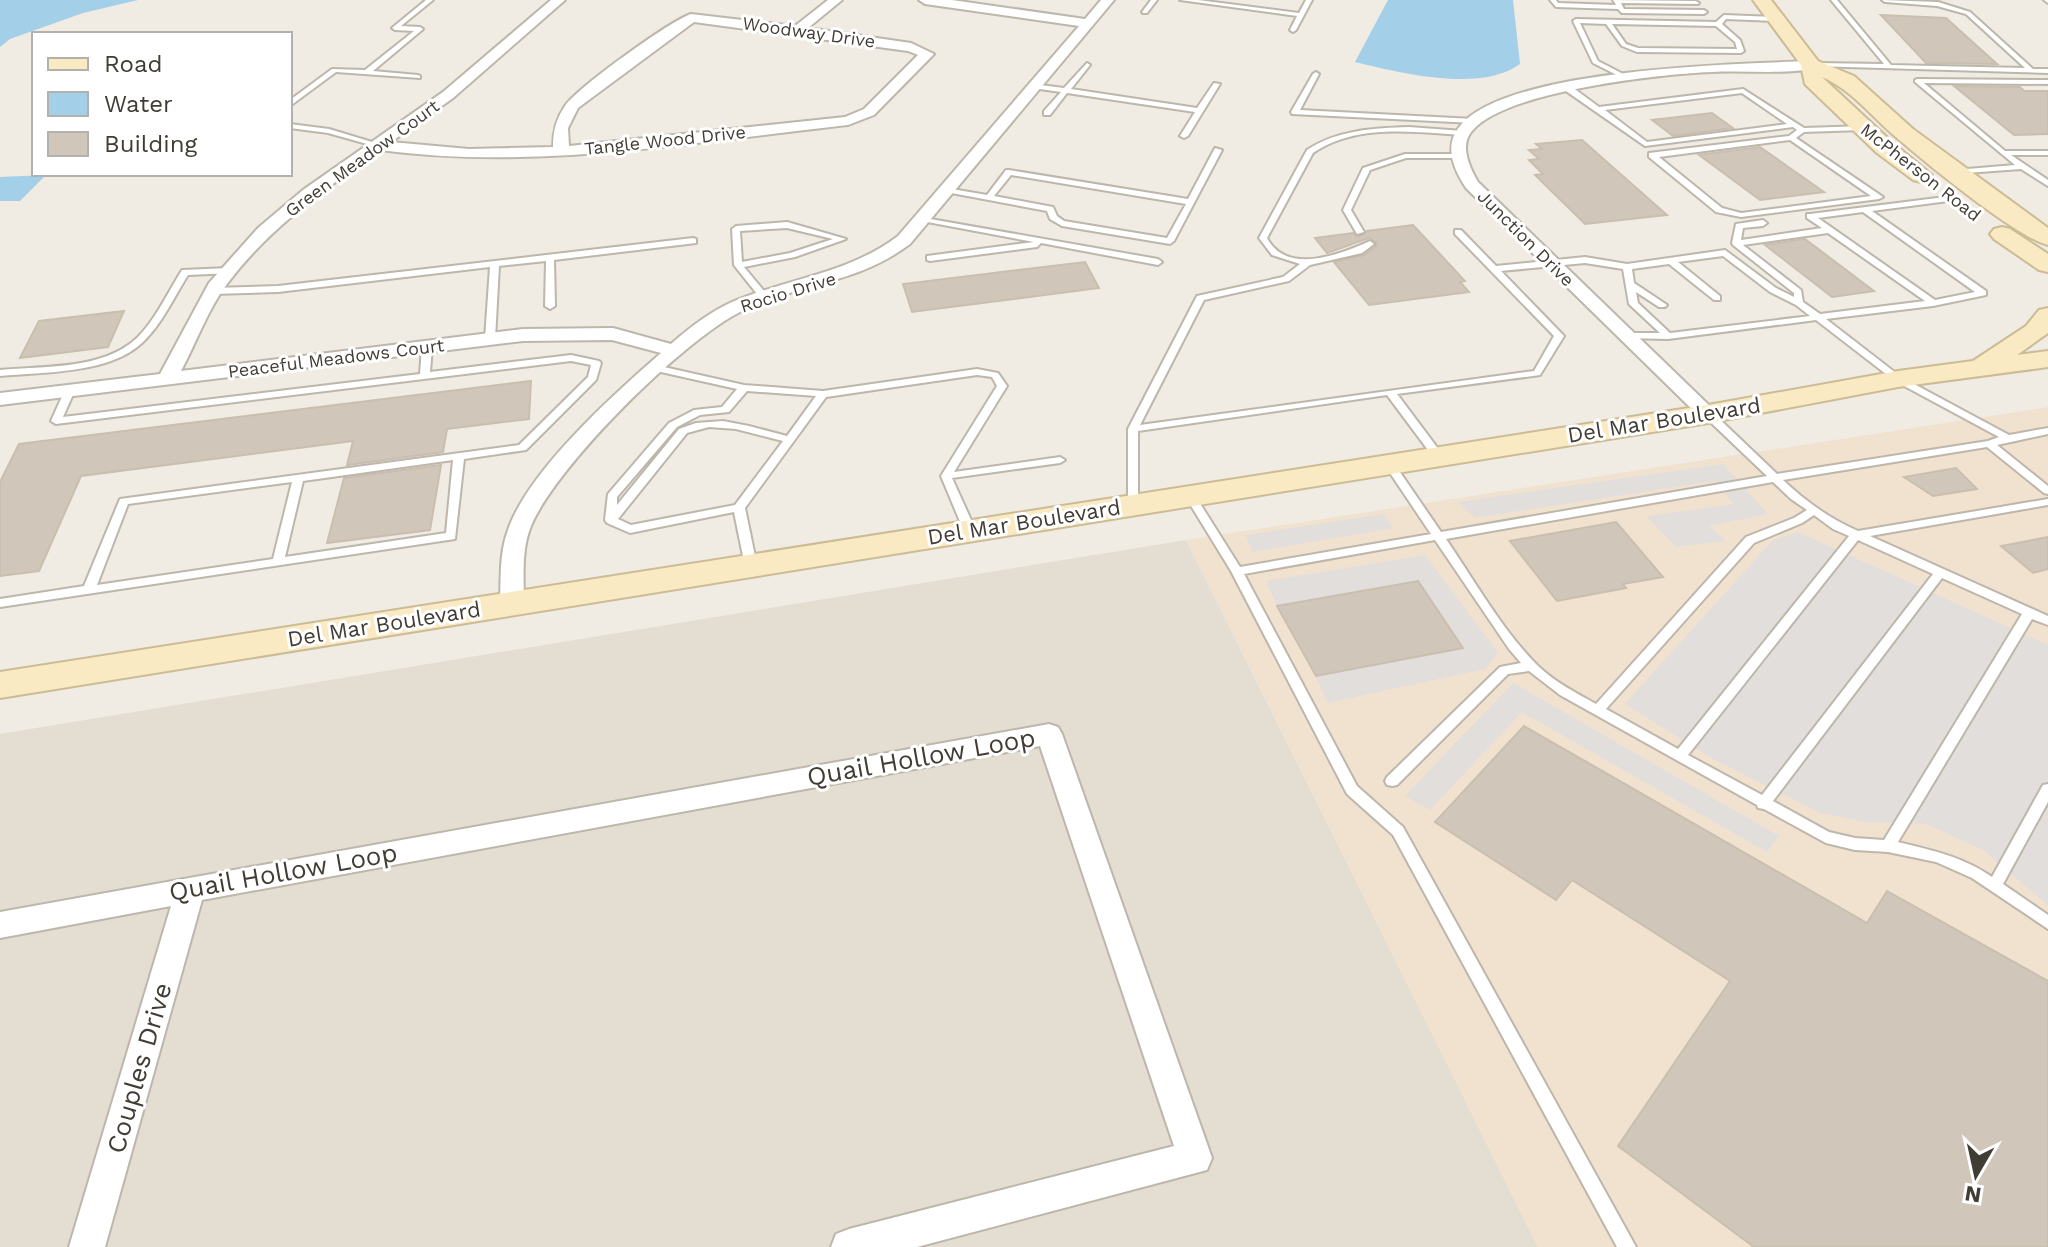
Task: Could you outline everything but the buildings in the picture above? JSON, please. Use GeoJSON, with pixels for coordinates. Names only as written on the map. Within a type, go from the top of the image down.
{"type":"FeatureCollection","features":[{"type":"Feature","properties":{"kind":"main road","name":"McPherson Road"},"geometry":{"type":"LineString","coordinates":[[1762,0],[1811,65],[1847,80],[1905,134],[2013,216],[2048,238]]}},
{"type":"Feature","properties":{"kind":"main road","name":"McPherson Road"},"geometry":{"type":"LineString","coordinates":[[1811,65],[1812,80],[1862,128],[2048,265]]}},
{"type":"Feature","properties":{"kind":"main road"},"geometry":{"type":"LineString","coordinates":[[2017,245],[2048,293]]}},
{"type":"Feature","properties":{"kind":"main road"},"geometry":{"type":"LineString","coordinates":[[1975,370],[2035,332],[2048,316]]}},
{"type":"Feature","properties":{"kind":"main road","name":"Del Mar Boulevard"},"geometry":{"type":"LineString","coordinates":[[0,685],[1708,414],[1898,379],[2048,359]]}},
{"type":"Feature","properties":{"kind":"main road"},"geometry":{"type":"LineString","coordinates":[[1975,370],[2048,377]]}},
{"type":"Feature","properties":{"kind":"street","name":"Green Meadow Court"},"geometry":{"type":"LineString","coordinates":[[167,379],[213,291],[275,222],[309,193],[448,95],[559,0]]}},
{"type":"Feature","properties":{"kind":"street"},"geometry":{"type":"LineString","coordinates":[[797,31],[836,0]]}},
{"type":"Feature","properties":{"kind":"street"},"geometry":{"type":"LineString","coordinates":[[925,0],[985,4],[1089,23]]}},
{"type":"Feature","properties":{"kind":"street","name":"Rocio Drive"},"geometry":{"type":"LineString","coordinates":[[512,604],[516,542],[520,525],[532,503],[582,443],[672,350],[711,320],[764,297],[872,265],[904,240],[1108,0]]}},
{"type":"Feature","properties":{"kind":"street","name":"Woodway Drive"},"geometry":{"type":"LineString","coordinates":[[561,151],[561,128],[572,106],[691,18],[911,47],[927,54]]}},
{"type":"Feature","properties":{"kind":"street","name":"Tangle Wood Drive"},"geometry":{"type":"LineString","coordinates":[[378,145],[463,155],[561,151],[859,118],[869,112],[927,54]]}},
{"type":"Feature","properties":{"kind":"street"},"geometry":{"type":"LineString","coordinates":[[1459,156],[1469,127],[1496,107],[1569,89],[1676,70],[1811,65]]}},
{"type":"Feature","properties":{"kind":"street","name":"Junction Drive"},"geometry":{"type":"LineString","coordinates":[[1459,156],[1462,169],[1472,185],[1708,414]]}},
{"type":"Feature","properties":{"kind":"street","name":"Peaceful Meadows Court"},"geometry":{"type":"LineString","coordinates":[[0,399],[523,335],[613,334],[672,350]]}},
{"type":"Feature","properties":{"kind":"street","name":"Quail Hollow Loop"},"geometry":{"type":"LineString","coordinates":[[0,925],[1049,734],[1195,1158],[849,1247]]}},
{"type":"Feature","properties":{"kind":"street","name":"Couples Drive"},"geometry":{"type":"LineString","coordinates":[[87,1247],[191,889]]}},
{"type":"Feature","properties":{"kind":"lane"},"geometry":{"type":"LineString","coordinates":[[367,72],[420,29],[395,28],[430,0]]}},
{"type":"Feature","properties":{"kind":"lane"},"geometry":{"type":"LineString","coordinates":[[1145,12],[1154,0]]}},
{"type":"Feature","properties":{"kind":"lane"},"geometry":{"type":"LineString","coordinates":[[1183,0],[1301,15]]}},
{"type":"Feature","properties":{"kind":"lane"},"geometry":{"type":"LineString","coordinates":[[1293,30],[1309,0]]}},
{"type":"Feature","properties":{"kind":"lane"},"geometry":{"type":"LineString","coordinates":[[1553,0],[1556,5],[1696,1],[1704,12]]}},
{"type":"Feature","properties":{"kind":"lane"},"geometry":{"type":"LineString","coordinates":[[1834,0],[1888,64],[1880,67]]}},
{"type":"Feature","properties":{"kind":"lane"},"geometry":{"type":"LineString","coordinates":[[1885,0],[1938,4],[1968,13],[1976,17],[2032,71]]}},
{"type":"Feature","properties":{"kind":"lane"},"geometry":{"type":"LineString","coordinates":[[1618,3],[1622,11],[1704,12],[1724,17],[1775,19]]}},
{"type":"Feature","properties":{"kind":"lane"},"geometry":{"type":"LineString","coordinates":[[1718,24],[1724,17]]}},
{"type":"Feature","properties":{"kind":"lane"},"geometry":{"type":"LineString","coordinates":[[1608,22],[1619,40],[1637,50],[1741,51],[1738,41],[1718,24],[1576,21],[1595,62],[1627,78]]}},
{"type":"Feature","properties":{"kind":"lane"},"geometry":{"type":"LineString","coordinates":[[1047,113],[1087,65]]}},
{"type":"Feature","properties":{"kind":"lane"},"geometry":{"type":"LineString","coordinates":[[1811,65],[2048,71]]}},
{"type":"Feature","properties":{"kind":"lane"},"geometry":{"type":"LineString","coordinates":[[1880,67],[1917,81],[2019,167],[2045,181]]}},
{"type":"Feature","properties":{"kind":"lane"},"geometry":{"type":"LineString","coordinates":[[292,102],[334,70],[418,77]]}},
{"type":"Feature","properties":{"kind":"lane"},"geometry":{"type":"LineString","coordinates":[[1316,74],[1295,112],[1469,127]]}},
{"type":"Feature","properties":{"kind":"lane"},"geometry":{"type":"LineString","coordinates":[[1917,81],[2048,82]]}},
{"type":"Feature","properties":{"kind":"lane"},"geometry":{"type":"LineString","coordinates":[[1184,136],[1216,84]]}},
{"type":"Feature","properties":{"kind":"lane"},"geometry":{"type":"LineString","coordinates":[[1035,86],[1200,111]]}},
{"type":"Feature","properties":{"kind":"lane"},"geometry":{"type":"LineString","coordinates":[[1569,89],[1645,144],[1798,128],[1862,128]]}},
{"type":"Feature","properties":{"kind":"lane"},"geometry":{"type":"LineString","coordinates":[[1598,109],[1743,91],[1798,128]]}},
{"type":"Feature","properties":{"kind":"lane"},"geometry":{"type":"LineString","coordinates":[[292,126],[329,131],[378,145]]}},
{"type":"Feature","properties":{"kind":"lane"},"geometry":{"type":"LineString","coordinates":[[1370,244],[1359,251],[1307,263],[1282,258],[1268,250],[1263,238],[1310,152],[1341,137],[1368,130],[1469,127]]}},
{"type":"Feature","properties":{"kind":"lane"},"geometry":{"type":"LineString","coordinates":[[1791,138],[1798,128]]}},
{"type":"Feature","properties":{"kind":"lane"},"geometry":{"type":"LineString","coordinates":[[1879,197],[1741,215],[1719,210],[1652,155],[1791,138],[1879,197],[1892,206]]}},
{"type":"Feature","properties":{"kind":"lane"},"geometry":{"type":"LineString","coordinates":[[946,190],[1050,209],[1053,217],[1062,223],[1170,241],[1218,150]]}},
{"type":"Feature","properties":{"kind":"lane"},"geometry":{"type":"LineString","coordinates":[[2003,153],[2048,153]]}},
{"type":"Feature","properties":{"kind":"lane"},"geometry":{"type":"LineString","coordinates":[[1360,232],[1347,210],[1367,168],[1405,156],[1459,156]]}},
{"type":"Feature","properties":{"kind":"lane"},"geometry":{"type":"LineString","coordinates":[[1954,172],[2019,167]]}},
{"type":"Feature","properties":{"kind":"lane"},"geometry":{"type":"LineString","coordinates":[[989,198],[1009,172],[1191,202]]}},
{"type":"Feature","properties":{"kind":"lane"},"geometry":{"type":"LineString","coordinates":[[1793,218],[1953,198]]}},
{"type":"Feature","properties":{"kind":"lane"},"geometry":{"type":"LineString","coordinates":[[1625,336],[1668,336],[1689,329],[1750,326],[1933,303],[1983,293],[1864,209]]}},
{"type":"Feature","properties":{"kind":"lane"},"geometry":{"type":"LineString","coordinates":[[1810,216],[1933,303]]}},
{"type":"Feature","properties":{"kind":"lane"},"geometry":{"type":"LineString","coordinates":[[922,219],[1158,262]]}},
{"type":"Feature","properties":{"kind":"lane"},"geometry":{"type":"LineString","coordinates":[[1736,243],[1739,226],[1763,223]]}},
{"type":"Feature","properties":{"kind":"lane"},"geometry":{"type":"LineString","coordinates":[[738,265],[792,255],[842,239],[787,225],[736,229],[738,265],[764,297]]}},
{"type":"Feature","properties":{"kind":"lane"},"geometry":{"type":"LineString","coordinates":[[1875,230],[1891,228]]}},
{"type":"Feature","properties":{"kind":"lane"},"geometry":{"type":"LineString","coordinates":[[1133,429],[1537,373],[1559,336],[1458,232]]}},
{"type":"Feature","properties":{"kind":"lane"},"geometry":{"type":"LineString","coordinates":[[1736,243],[1852,232]]}},
{"type":"Feature","properties":{"kind":"lane"},"geometry":{"type":"LineString","coordinates":[[213,291],[278,289],[693,241]]}},
{"type":"Feature","properties":{"kind":"lane"},"geometry":{"type":"LineString","coordinates":[[930,258],[1050,242]]}},
{"type":"Feature","properties":{"kind":"lane"},"geometry":{"type":"LineString","coordinates":[[1736,243],[1798,292],[1799,303]]}},
{"type":"Feature","properties":{"kind":"lane"},"geometry":{"type":"LineString","coordinates":[[1897,245],[1913,243]]}},
{"type":"Feature","properties":{"kind":"lane"},"geometry":{"type":"LineString","coordinates":[[1857,249],[1873,248]]}},
{"type":"Feature","properties":{"kind":"lane"},"geometry":{"type":"LineString","coordinates":[[1494,269],[1550,261],[1585,260],[1627,267],[1725,253],[1773,290],[1799,303],[1898,379],[2008,438]]}},
{"type":"Feature","properties":{"kind":"lane"},"geometry":{"type":"LineString","coordinates":[[550,257],[550,306]]}},
{"type":"Feature","properties":{"kind":"lane"},"geometry":{"type":"LineString","coordinates":[[1672,262],[1717,298]]}},
{"type":"Feature","properties":{"kind":"lane"},"geometry":{"type":"LineString","coordinates":[[1924,264],[1941,262]]}},
{"type":"Feature","properties":{"kind":"lane"},"geometry":{"type":"LineString","coordinates":[[1133,505],[1133,429],[1200,298],[1286,279],[1307,263]]}},
{"type":"Feature","properties":{"kind":"lane"},"geometry":{"type":"LineString","coordinates":[[490,339],[495,264]]}},
{"type":"Feature","properties":{"kind":"lane"},"geometry":{"type":"LineString","coordinates":[[1627,267],[1634,304],[1668,336]]}},
{"type":"Feature","properties":{"kind":"lane"},"geometry":{"type":"LineString","coordinates":[[1886,269],[1901,267]]}},
{"type":"Feature","properties":{"kind":"lane"},"geometry":{"type":"LineString","coordinates":[[0,373],[107,360],[129,351],[142,338],[185,272],[229,271]]}},
{"type":"Feature","properties":{"kind":"lane"},"geometry":{"type":"LineString","coordinates":[[1949,282],[1965,280]]}},
{"type":"Feature","properties":{"kind":"lane"},"geometry":{"type":"LineString","coordinates":[[1629,283],[1662,305]]}},
{"type":"Feature","properties":{"kind":"lane"},"geometry":{"type":"LineString","coordinates":[[1912,288],[1926,285]]}},
{"type":"Feature","properties":{"kind":"lane"},"geometry":{"type":"LineString","coordinates":[[1741,318],[1750,326]]}},
{"type":"Feature","properties":{"kind":"lane"},"geometry":{"type":"LineString","coordinates":[[425,375],[427,347]]}},
{"type":"Feature","properties":{"kind":"lane"},"geometry":{"type":"LineString","coordinates":[[70,390],[56,421],[571,358],[596,363],[593,378],[522,448],[124,501],[89,589]]}},
{"type":"Feature","properties":{"kind":"lane"},"geometry":{"type":"LineString","coordinates":[[655,368],[744,388],[823,394],[977,372],[995,375],[1002,386],[946,476]]}},
{"type":"Feature","properties":{"kind":"lane"},"geometry":{"type":"LineString","coordinates":[[611,520],[612,496],[673,425],[698,412],[725,410],[744,388]]}},
{"type":"Feature","properties":{"kind":"lane"},"geometry":{"type":"LineString","coordinates":[[1390,392],[1438,456]]}},
{"type":"Feature","properties":{"kind":"lane"},"geometry":{"type":"LineString","coordinates":[[611,520],[630,529],[739,508],[823,394]]}},
{"type":"Feature","properties":{"kind":"lane"},"geometry":{"type":"LineString","coordinates":[[1708,414],[1813,511],[1856,535],[2048,621]]}},
{"type":"Feature","properties":{"kind":"lane"},"geometry":{"type":"LineString","coordinates":[[611,520],[683,431],[698,424],[721,423],[789,440]]}},
{"type":"Feature","properties":{"kind":"lane"},"geometry":{"type":"LineString","coordinates":[[1237,571],[1989,444],[2048,431]]}},
{"type":"Feature","properties":{"kind":"lane"},"geometry":{"type":"LineString","coordinates":[[1989,444],[2048,491]]}},
{"type":"Feature","properties":{"kind":"lane"},"geometry":{"type":"LineString","coordinates":[[0,603],[451,536],[459,457]]}},
{"type":"Feature","properties":{"kind":"lane"},"geometry":{"type":"LineString","coordinates":[[946,476],[1060,460]]}},
{"type":"Feature","properties":{"kind":"lane"},"geometry":{"type":"LineString","coordinates":[[1389,464],[1513,646],[1531,666],[1564,692],[1826,837],[1938,857],[1995,885],[2048,923]]}},
{"type":"Feature","properties":{"kind":"lane"},"geometry":{"type":"LineString","coordinates":[[946,476],[970,531]]}},
{"type":"Feature","properties":{"kind":"lane"},"geometry":{"type":"LineString","coordinates":[[278,561],[298,478]]}},
{"type":"Feature","properties":{"kind":"lane"},"geometry":{"type":"LineString","coordinates":[[1190,496],[1237,571],[1352,790],[1398,831],[1627,1247]]}},
{"type":"Feature","properties":{"kind":"lane"},"geometry":{"type":"LineString","coordinates":[[1679,757],[1856,535],[2048,502]]}},
{"type":"Feature","properties":{"kind":"lane"},"geometry":{"type":"LineString","coordinates":[[739,508],[751,566]]}},
{"type":"Feature","properties":{"kind":"lane"},"geometry":{"type":"LineString","coordinates":[[1597,711],[1750,540],[1767,530],[1796,524],[1813,511]]}},
{"type":"Feature","properties":{"kind":"lane"},"geometry":{"type":"LineString","coordinates":[[1763,804],[1940,573]]}},
{"type":"Feature","properties":{"kind":"lane"},"geometry":{"type":"LineString","coordinates":[[1888,846],[2029,613]]}},
{"type":"Feature","properties":{"kind":"lane"},"geometry":{"type":"LineString","coordinates":[[1392,781],[1504,670],[1531,666]]}},
{"type":"Feature","properties":{"kind":"lane"},"geometry":{"type":"LineString","coordinates":[[1995,885],[2048,789]]}},
{"type":"Feature","properties":{"kind":"shaded area"},"geometry":{"type":"Polygon","coordinates":[[[2048,407],[2048,1247],[1538,1247],[1186,540],[2048,407]]]}},
{"type":"Feature","properties":{"kind":"shaded area"},"geometry":{"type":"Polygon","coordinates":[[[1723,464],[1768,514],[1709,526],[1726,541],[1676,547],[1646,516],[1734,504],[1714,481],[1475,518],[1458,502],[1723,464]]]}},
{"type":"Feature","properties":{"kind":"shaded area"},"geometry":{"type":"Polygon","coordinates":[[[1383,514],[1394,528],[1252,552],[1246,535],[1383,514]]]}},
{"type":"Feature","properties":{"kind":"shaded area"},"geometry":{"type":"Polygon","coordinates":[[[1798,532],[2048,645],[2048,905],[1983,850],[1926,824],[1866,822],[1820,813],[1713,759],[1625,704],[1772,541],[1798,532]]]}},
{"type":"Feature","properties":{"kind":"shaded area"},"geometry":{"type":"Polygon","coordinates":[[[1186,540],[1538,1247],[0,1247],[0,734],[1186,540]]]}},
{"type":"Feature","properties":{"kind":"shaded area"},"geometry":{"type":"Polygon","coordinates":[[[1425,555],[1498,653],[1485,669],[1327,703],[1316,676],[1462,647],[1417,581],[1277,606],[1266,581],[1425,555]]]}},
{"type":"Feature","properties":{"kind":"shaded area"},"geometry":{"type":"Polygon","coordinates":[[[1513,683],[1779,836],[1767,852],[1522,712],[1430,810],[1405,796],[1513,683]]]}},
{"type":"Feature","properties":{"kind":"water"},"geometry":{"type":"Polygon","coordinates":[[[0,0],[138,0],[83,13],[10,39],[0,47],[0,0]]]}},
{"type":"Feature","properties":{"kind":"water"},"geometry":{"type":"Polygon","coordinates":[[[1388,0],[1513,0],[1520,64],[1504,73],[1463,79],[1417,75],[1355,62],[1388,0]]]}},
{"type":"Feature","properties":{"kind":"water"},"geometry":{"type":"Polygon","coordinates":[[[45,176],[20,201],[0,201],[0,177],[45,176]]]}}]}
